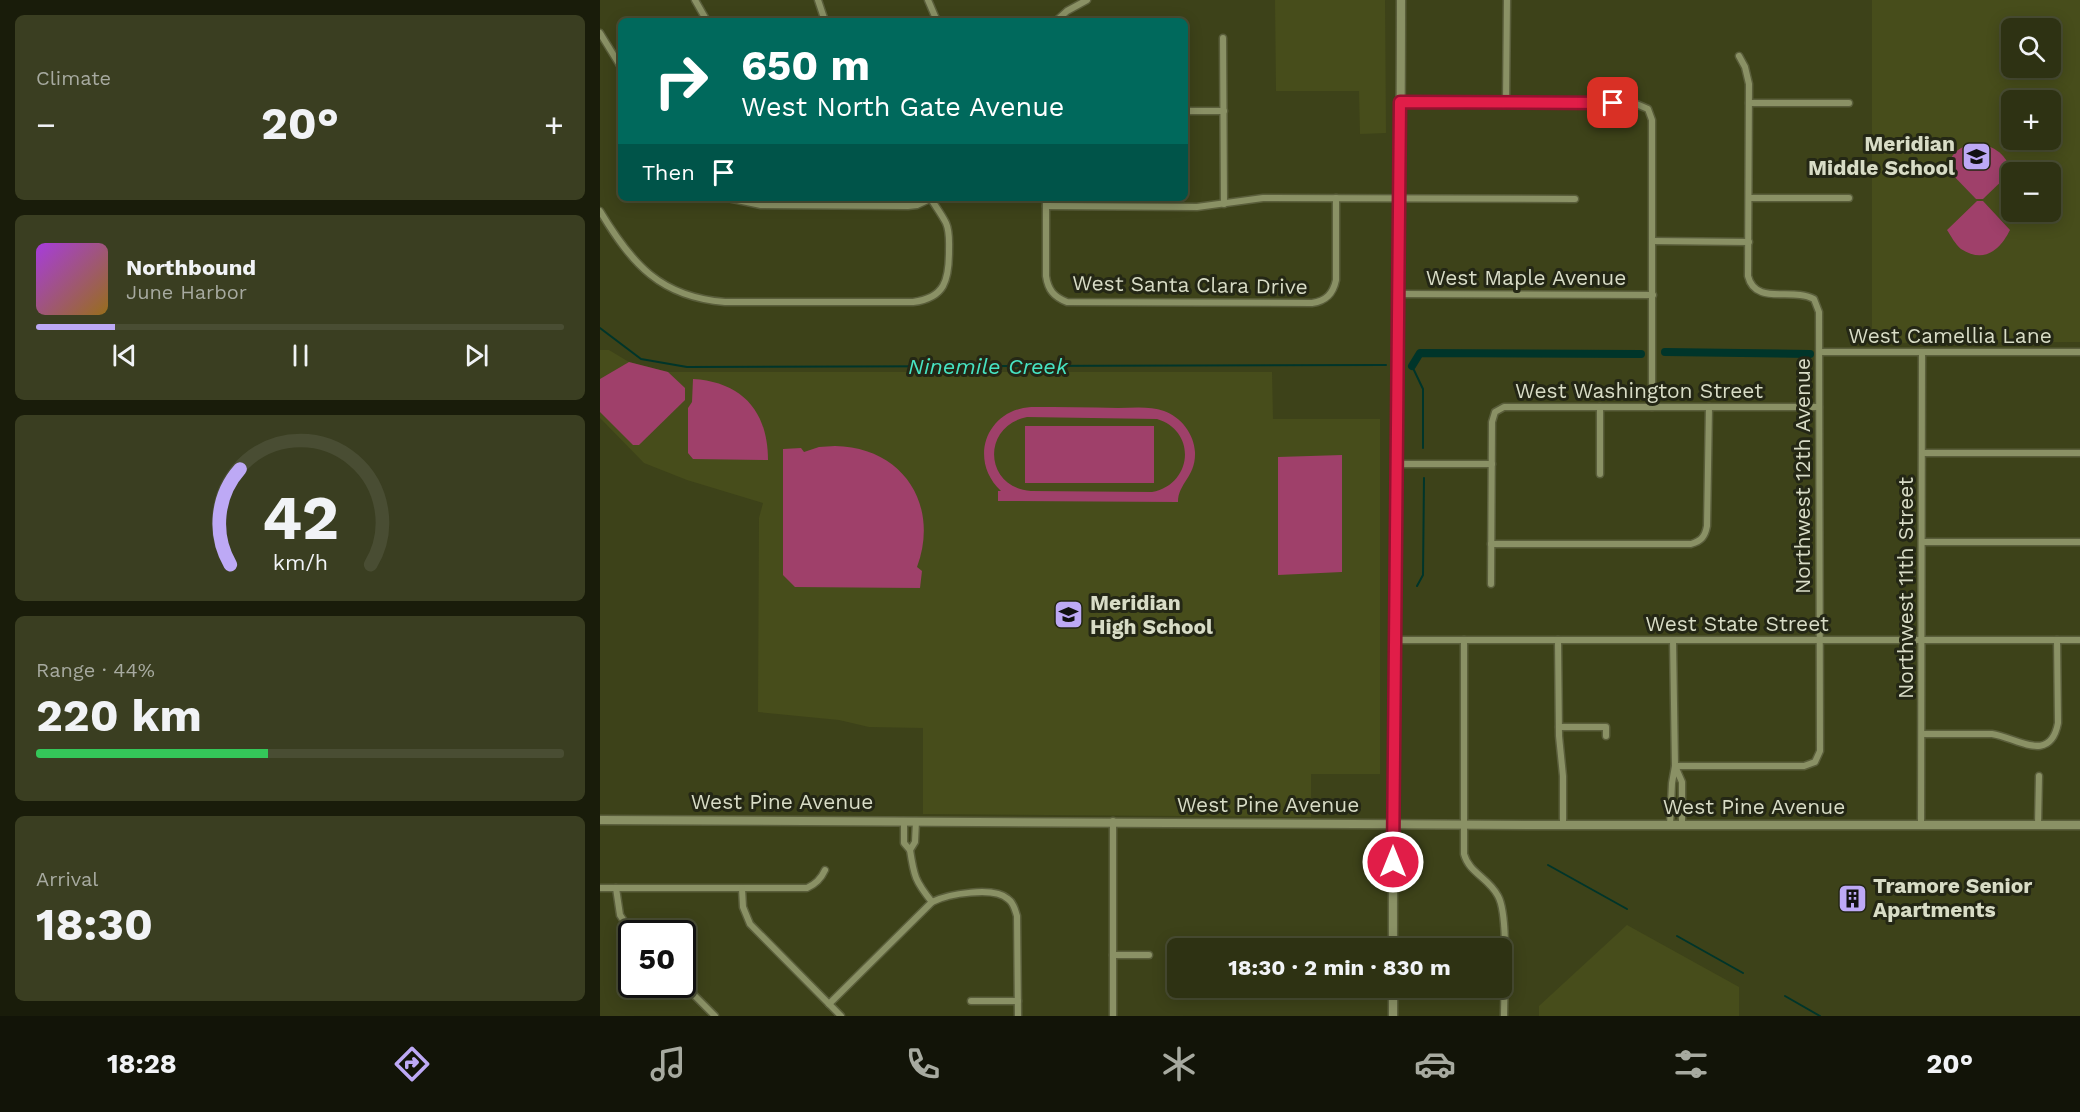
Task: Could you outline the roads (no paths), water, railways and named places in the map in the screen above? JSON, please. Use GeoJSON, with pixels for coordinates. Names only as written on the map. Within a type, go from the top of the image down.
{"type":"FeatureCollection","features":[{"type":"Feature","properties":{"kind":"street"},"geometry":{"type":"LineString","coordinates":[[695,0],[705,18]]}},
{"type":"Feature","properties":{"kind":"street"},"geometry":{"type":"LineString","coordinates":[[818,0],[824,18]]}},
{"type":"Feature","properties":{"kind":"street"},"geometry":{"type":"LineString","coordinates":[[928,0],[936,18]]}},
{"type":"Feature","properties":{"kind":"street"},"geometry":{"type":"LineString","coordinates":[[1059,18],[1087,0]]}},
{"type":"Feature","properties":{"kind":"street"},"geometry":{"type":"LineString","coordinates":[[1393,938],[1393,640],[1400,294],[1401,0]]}},
{"type":"Feature","properties":{"kind":"street"},"geometry":{"type":"LineString","coordinates":[[1506,103],[1507,0]]}},
{"type":"Feature","properties":{"kind":"street"},"geometry":{"type":"LineString","coordinates":[[600,33],[618,62]]}},
{"type":"Feature","properties":{"kind":"street"},"geometry":{"type":"LineString","coordinates":[[1223,38],[1224,204]]}},
{"type":"Feature","properties":{"kind":"street"},"geometry":{"type":"LineString","coordinates":[[1653,241],[1749,242],[1749,84],[1739,56]]}},
{"type":"Feature","properties":{"kind":"street"},"geometry":{"type":"LineString","coordinates":[[1400,102],[1634,103],[1648,109],[1652,120],[1652,407]]}},
{"type":"Feature","properties":{"kind":"street"},"geometry":{"type":"LineString","coordinates":[[1749,103],[1850,103]]}},
{"type":"Feature","properties":{"kind":"street"},"geometry":{"type":"LineString","coordinates":[[1188,111],[1224,111]]}},
{"type":"Feature","properties":{"kind":"street"},"geometry":{"type":"LineString","coordinates":[[1046,201],[1046,206],[1197,207],[1263,198],[1575,199]]}},
{"type":"Feature","properties":{"kind":"street","name":"West Santa Clara Drive"},"geometry":{"type":"LineString","coordinates":[[1046,206],[1047,285],[1059,299],[1067,302],[1312,303],[1321,302],[1329,297],[1334,289],[1336,198]]}},
{"type":"Feature","properties":{"kind":"street"},"geometry":{"type":"LineString","coordinates":[[1749,198],[1850,198]]}},
{"type":"Feature","properties":{"kind":"street"},"geometry":{"type":"LineString","coordinates":[[740,201],[772,206],[908,206],[927,201]]}},
{"type":"Feature","properties":{"kind":"street"},"geometry":{"type":"LineString","coordinates":[[600,212],[621,246],[639,266],[663,284],[697,298],[725,302],[913,302],[923,301],[939,292],[948,276],[949,233],[947,224],[932,201]]}},
{"type":"Feature","properties":{"kind":"street","name":"Northwest 12th Avenue"},"geometry":{"type":"LineString","coordinates":[[1675,766],[1804,766],[1815,762],[1820,751],[1819,312],[1814,299],[1801,294],[1766,294],[1753,288],[1748,276],[1749,242]]}},
{"type":"Feature","properties":{"kind":"street","name":"West Maple Avenue"},"geometry":{"type":"LineString","coordinates":[[1400,294],[1653,295]]}},
{"type":"Feature","properties":{"kind":"street","name":"West Camellia Lane"},"geometry":{"type":"LineString","coordinates":[[1820,352],[2080,352]]}},
{"type":"Feature","properties":{"kind":"street","name":"Northwest 11th Street"},"geometry":{"type":"LineString","coordinates":[[1921,825],[1922,352]]}},
{"type":"Feature","properties":{"kind":"street","name":"West Washington Street"},"geometry":{"type":"LineString","coordinates":[[1492,464],[1492,422],[1495,412],[1504,407],[1819,407]]}},
{"type":"Feature","properties":{"kind":"street"},"geometry":{"type":"LineString","coordinates":[[1600,407],[1600,474]]}},
{"type":"Feature","properties":{"kind":"street"},"geometry":{"type":"LineString","coordinates":[[1491,544],[1691,544],[1703,538],[1707,526],[1709,407]]}},
{"type":"Feature","properties":{"kind":"street"},"geometry":{"type":"LineString","coordinates":[[1923,453],[2080,453]]}},
{"type":"Feature","properties":{"kind":"street"},"geometry":{"type":"LineString","coordinates":[[1397,464],[1492,464],[1491,584]]}},
{"type":"Feature","properties":{"kind":"street"},"geometry":{"type":"LineString","coordinates":[[1923,542],[2080,542]]}},
{"type":"Feature","properties":{"kind":"street","name":"West State Street"},"geometry":{"type":"LineString","coordinates":[[1393,640],[2080,640]]}},
{"type":"Feature","properties":{"kind":"street"},"geometry":{"type":"LineString","coordinates":[[1464,640],[1464,854],[1467,864],[1489,883],[1499,896],[1503,914],[1504,938]]}},
{"type":"Feature","properties":{"kind":"street"},"geometry":{"type":"LineString","coordinates":[[1558,640],[1563,825]]}},
{"type":"Feature","properties":{"kind":"street"},"geometry":{"type":"LineString","coordinates":[[1922,734],[2001,735],[2034,747],[2052,740],[2058,723],[2057,640]]}},
{"type":"Feature","properties":{"kind":"street"},"geometry":{"type":"LineString","coordinates":[[1670,825],[1675,766],[1673,641]]}},
{"type":"Feature","properties":{"kind":"street"},"geometry":{"type":"LineString","coordinates":[[1559,727],[1606,727],[1606,736]]}},
{"type":"Feature","properties":{"kind":"street"},"geometry":{"type":"LineString","coordinates":[[1675,766],[1682,782],[1682,825]]}},
{"type":"Feature","properties":{"kind":"street"},"geometry":{"type":"LineString","coordinates":[[2038,776],[2038,825]]}},
{"type":"Feature","properties":{"kind":"street","name":"West Pine Avenue"},"geometry":{"type":"LineString","coordinates":[[600,820],[1113,821],[1464,825],[2080,825]]}},
{"type":"Feature","properties":{"kind":"street"},"geometry":{"type":"LineString","coordinates":[[904,821],[904,843],[910,850],[914,877],[932,902]]}},
{"type":"Feature","properties":{"kind":"street"},"geometry":{"type":"LineString","coordinates":[[910,850],[915,842],[916,821]]}},
{"type":"Feature","properties":{"kind":"street"},"geometry":{"type":"LineString","coordinates":[[1113,821],[1113,1016]]}},
{"type":"Feature","properties":{"kind":"street"},"geometry":{"type":"LineString","coordinates":[[1459,868],[1467,864]]}},
{"type":"Feature","properties":{"kind":"street"},"geometry":{"type":"LineString","coordinates":[[600,888],[807,888],[815,885],[822,878],[825,870]]}},
{"type":"Feature","properties":{"kind":"street"},"geometry":{"type":"LineString","coordinates":[[616,888],[620,915],[623,920]]}},
{"type":"Feature","properties":{"kind":"street"},"geometry":{"type":"LineString","coordinates":[[742,889],[743,907],[750,924],[841,1016]]}},
{"type":"Feature","properties":{"kind":"street"},"geometry":{"type":"LineString","coordinates":[[829,1004],[932,902],[941,897],[959,894],[995,893],[1010,899],[1017,916],[1018,1016]]}},
{"type":"Feature","properties":{"kind":"street"},"geometry":{"type":"LineString","coordinates":[[1113,955],[1149,955]]}},
{"type":"Feature","properties":{"kind":"street"},"geometry":{"type":"LineString","coordinates":[[696,997],[715,1016]]}},
{"type":"Feature","properties":{"kind":"street"},"geometry":{"type":"LineString","coordinates":[[1393,998],[1393,1016]]}},
{"type":"Feature","properties":{"kind":"street"},"geometry":{"type":"LineString","coordinates":[[1504,998],[1504,1016]]}},
{"type":"Feature","properties":{"kind":"street"},"geometry":{"type":"LineString","coordinates":[[971,1001],[1018,1001]]}},
{"type":"Feature","properties":{"kind":"waterway","name":"Ninemile Creek"},"geometry":{"type":"LineString","coordinates":[[600,328],[641,359],[687,367],[1386,365]]}},
{"type":"Feature","properties":{"kind":"waterway"},"geometry":{"type":"LineString","coordinates":[[1665,352],[1810,354]]}},
{"type":"Feature","properties":{"kind":"waterway"},"geometry":{"type":"LineString","coordinates":[[1412,366],[1420,353],[1641,354]]}},
{"type":"Feature","properties":{"kind":"waterway","name":"Ninemile Creek"},"geometry":{"type":"LineString","coordinates":[[1412,366],[1423,389],[1423,448]]}},
{"type":"Feature","properties":{"kind":"waterway","name":"Ninemile Creek"},"geometry":{"type":"LineString","coordinates":[[1417,586],[1423,575],[1424,478]]}},
{"type":"Feature","properties":{"kind":"waterway","name":"Ninemile Creek"},"geometry":{"type":"LineString","coordinates":[[1548,865],[1627,909]]}},
{"type":"Feature","properties":{"kind":"waterway","name":"Ninemile Creek"},"geometry":{"type":"LineString","coordinates":[[1677,936],[1743,973]]}},
{"type":"Feature","properties":{"kind":"waterway","name":"Ninemile Creek"},"geometry":{"type":"LineString","coordinates":[[1785,996],[1820,1016]]}},
{"type":"Feature","properties":{"kind":"place","name":"Meridian Middle School"},"geometry":{"type":"Point","coordinates":[1976,156]}},
{"type":"Feature","properties":{"kind":"place","name":"Meridian High School"},"geometry":{"type":"Point","coordinates":[1069,615]}},
{"type":"Feature","properties":{"kind":"place","name":"Tramore Senior Apartments"},"geometry":{"type":"Point","coordinates":[1852,898]}}]}
